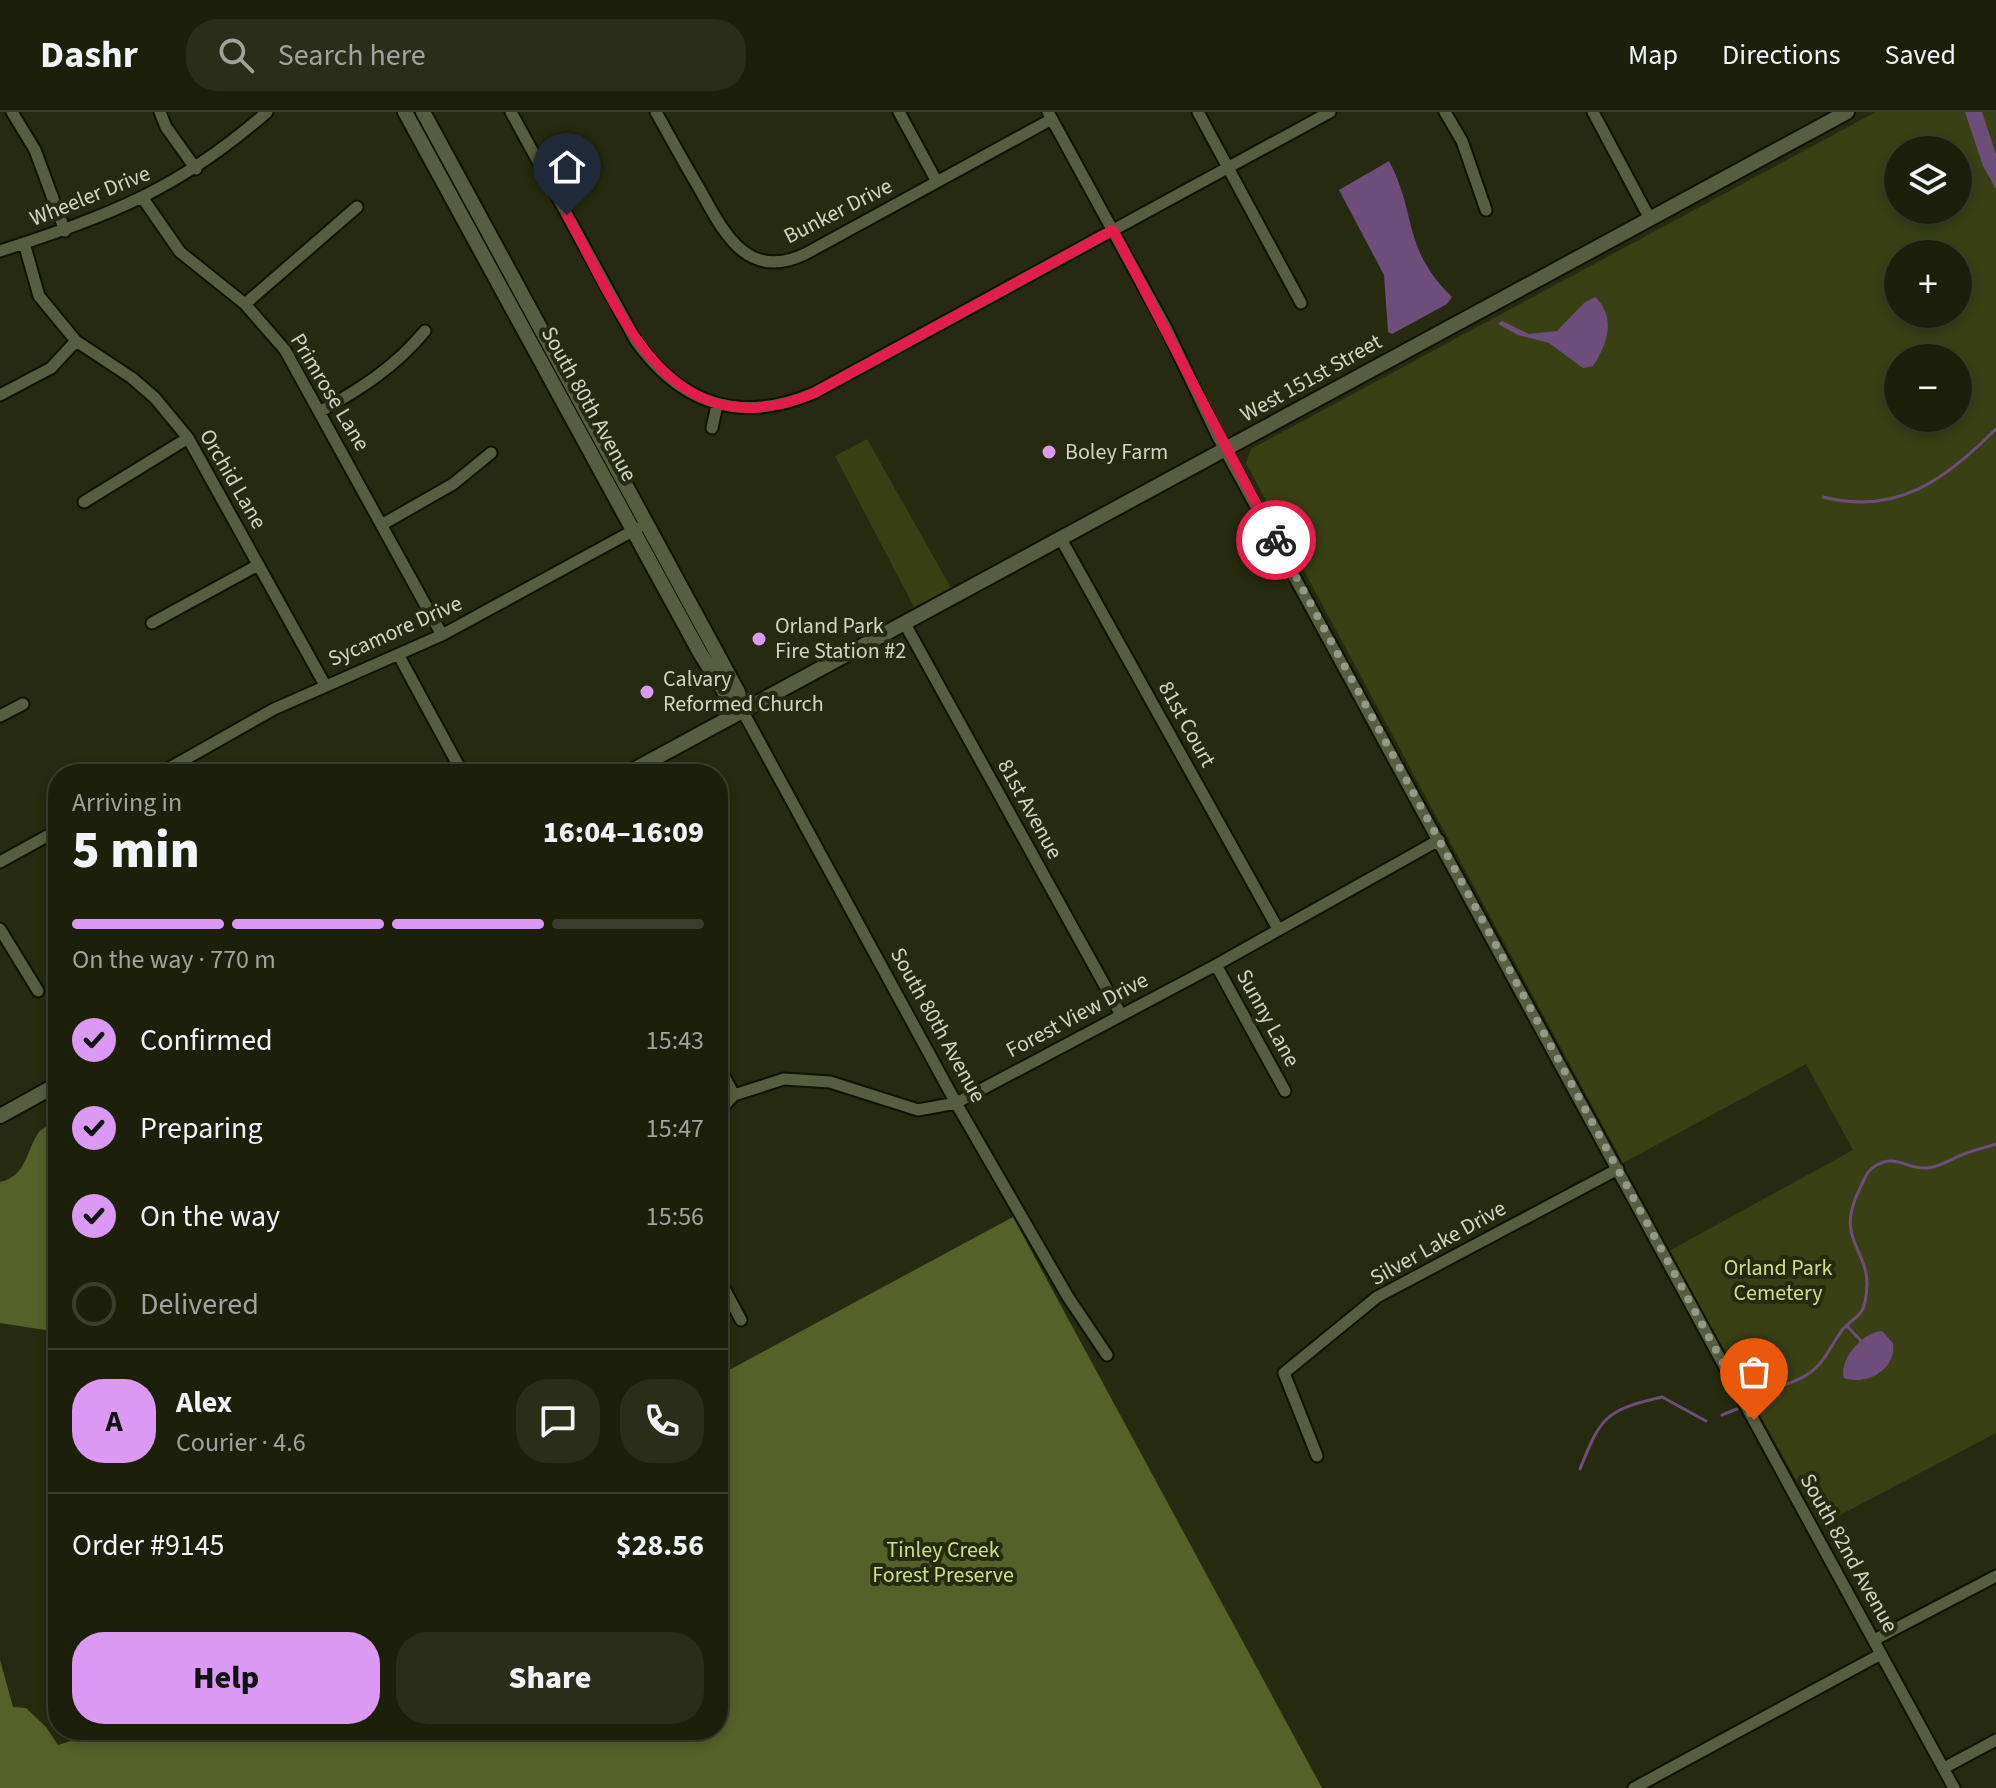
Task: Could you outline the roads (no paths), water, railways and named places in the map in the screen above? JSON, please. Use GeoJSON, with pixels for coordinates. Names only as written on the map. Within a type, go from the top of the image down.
{"type":"FeatureCollection","features":[{"type":"Feature","properties":{"kind":"street"},"geometry":{"type":"LineString","coordinates":[[12,112],[35,150],[65,231]]}},
{"type":"Feature","properties":{"kind":"street"},"geometry":{"type":"LineString","coordinates":[[160,112],[166,127],[196,169]]}},
{"type":"Feature","properties":{"kind":"street","name":"Wheeler Drive"},"geometry":{"type":"LineString","coordinates":[[0,251],[65,231],[144,200],[196,169],[267,112]]}},
{"type":"Feature","properties":{"kind":"street","name":"South 80th Avenue"},"geometry":{"type":"LineString","coordinates":[[405,112],[717,683],[742,710]]}},
{"type":"Feature","properties":{"kind":"street","name":"South 80th Avenue"},"geometry":{"type":"LineString","coordinates":[[423,112],[738,692],[742,710],[792,807],[956,1103],[1068,1297],[1107,1355]]}},
{"type":"Feature","properties":{"kind":"street","name":"Bunker Drive"},"geometry":{"type":"LineString","coordinates":[[656,112],[731,243],[758,260],[774,263],[798,257],[937,182],[1050,116]]}},
{"type":"Feature","properties":{"kind":"street"},"geometry":{"type":"LineString","coordinates":[[899,112],[937,182]]}},
{"type":"Feature","properties":{"kind":"street"},"geometry":{"type":"LineString","coordinates":[[1198,112],[1301,303]]}},
{"type":"Feature","properties":{"kind":"street"},"geometry":{"type":"LineString","coordinates":[[513,113],[636,341],[651,363],[673,382],[717,405],[765,408],[814,393],[1330,112]]}},
{"type":"Feature","properties":{"kind":"street"},"geometry":{"type":"LineString","coordinates":[[1445,112],[1462,141],[1486,210]]}},
{"type":"Feature","properties":{"kind":"street"},"geometry":{"type":"LineString","coordinates":[[1593,112],[1650,219]]}},
{"type":"Feature","properties":{"kind":"street","name":"West 151st Street"},"geometry":{"type":"LineString","coordinates":[[644,764],[1650,219],[1837,114]]}},
{"type":"Feature","properties":{"kind":"street","name":"South 82nd Avenue"},"geometry":{"type":"LineString","coordinates":[[1050,116],[1113,230],[1226,449],[1954,1788]]}},
{"type":"Feature","properties":{"kind":"street","name":"Primrose Lane"},"geometry":{"type":"LineString","coordinates":[[144,200],[180,252],[245,304],[285,350],[442,635]]}},
{"type":"Feature","properties":{"kind":"street"},"geometry":{"type":"LineString","coordinates":[[245,304],[357,207]]}},
{"type":"Feature","properties":{"kind":"street","name":"Orchid Lane"},"geometry":{"type":"LineString","coordinates":[[24,243],[39,296],[76,341],[143,388],[188,438],[325,685]]}},
{"type":"Feature","properties":{"kind":"street"},"geometry":{"type":"LineString","coordinates":[[321,411],[370,383],[402,360],[425,331]]}},
{"type":"Feature","properties":{"kind":"street"},"geometry":{"type":"LineString","coordinates":[[0,395],[51,368],[76,341]]}},
{"type":"Feature","properties":{"kind":"street"},"geometry":{"type":"LineString","coordinates":[[712,428],[717,405]]}},
{"type":"Feature","properties":{"kind":"street"},"geometry":{"type":"LineString","coordinates":[[84,502],[188,438]]}},
{"type":"Feature","properties":{"kind":"street"},"geometry":{"type":"LineString","coordinates":[[383,524],[453,484],[491,453]]}},
{"type":"Feature","properties":{"kind":"street","name":"Sycamore Drive"},"geometry":{"type":"LineString","coordinates":[[178,764],[325,685],[399,656],[442,635],[646,523]]}},
{"type":"Feature","properties":{"kind":"street","name":"81st Court"},"geometry":{"type":"LineString","coordinates":[[1061,539],[1278,929]]}},
{"type":"Feature","properties":{"kind":"street"},"geometry":{"type":"LineString","coordinates":[[152,623],[258,565]]}},
{"type":"Feature","properties":{"kind":"street","name":"81st Avenue"},"geometry":{"type":"LineString","coordinates":[[905,624],[1120,1013]]}},
{"type":"Feature","properties":{"kind":"street"},"geometry":{"type":"LineString","coordinates":[[399,656],[454,764]]}},
{"type":"Feature","properties":{"kind":"street"},"geometry":{"type":"LineString","coordinates":[[0,716],[23,704]]}},
{"type":"Feature","properties":{"kind":"street"},"geometry":{"type":"LineString","coordinates":[[0,862],[48,836]]}},
{"type":"Feature","properties":{"kind":"street","name":"Forest View Drive"},"geometry":{"type":"LineString","coordinates":[[728,1101],[734,1095],[770,1081],[814,1079],[909,1108],[934,1109],[956,1103],[1120,1013],[1216,965],[1439,840]]}},
{"type":"Feature","properties":{"kind":"street"},"geometry":{"type":"LineString","coordinates":[[0,929],[38,991]]}},
{"type":"Feature","properties":{"kind":"street","name":"Sunny Lane"},"geometry":{"type":"LineString","coordinates":[[1216,965],[1285,1091]]}},
{"type":"Feature","properties":{"kind":"street"},"geometry":{"type":"LineString","coordinates":[[728,1084],[734,1095]]}},
{"type":"Feature","properties":{"kind":"street"},"geometry":{"type":"LineString","coordinates":[[0,1116],[48,1090]]}},
{"type":"Feature","properties":{"kind":"street","name":"Silver Lake Drive"},"geometry":{"type":"LineString","coordinates":[[1317,1456],[1284,1373],[1377,1297],[1618,1169]]}},
{"type":"Feature","properties":{"kind":"street"},"geometry":{"type":"LineString","coordinates":[[728,1296],[741,1320]]}},
{"type":"Feature","properties":{"kind":"street"},"geometry":{"type":"LineString","coordinates":[[1874,1640],[1996,1576]]}},
{"type":"Feature","properties":{"kind":"street"},"geometry":{"type":"LineString","coordinates":[[1634,1788],[1881,1654]]}},
{"type":"Feature","properties":{"kind":"street"},"geometry":{"type":"LineString","coordinates":[[1944,1768],[1996,1740]]}},
{"type":"Feature","properties":{"kind":"waterway"},"geometry":{"type":"LineString","coordinates":[[1823,497],[1850,502],[1874,501],[1918,489],[1958,463],[1996,429]]}},
{"type":"Feature","properties":{"kind":"waterway"},"geometry":{"type":"LineString","coordinates":[[1751,1403],[1812,1371],[1843,1329],[1862,1311],[1867,1284],[1865,1269],[1850,1222],[1853,1206],[1870,1170],[1889,1161],[1920,1168],[1932,1167],[1996,1144]]}},
{"type":"Feature","properties":{"kind":"waterway"},"geometry":{"type":"LineString","coordinates":[[1847,1326],[1863,1343]]}},
{"type":"Feature","properties":{"kind":"waterway"},"geometry":{"type":"LineString","coordinates":[[1580,1469],[1600,1426],[1629,1406],[1662,1397],[1706,1421]]}},
{"type":"Feature","properties":{"kind":"waterway"},"geometry":{"type":"LineString","coordinates":[[1722,1415],[1737,1409]]}},
{"type":"Feature","properties":{"kind":"place","name":"Boley Farm"},"geometry":{"type":"Point","coordinates":[1049,452]}},
{"type":"Feature","properties":{"kind":"place","name":"Orland Park Fire Station #2"},"geometry":{"type":"Point","coordinates":[759,639]}},
{"type":"Feature","properties":{"kind":"place","name":"Calvary Reformed Church"},"geometry":{"type":"Point","coordinates":[647,692]}},
{"type":"Feature","properties":{"kind":"park label","name":"Orland Park Cemetery"},"geometry":{"type":"Point","coordinates":[1778,1280]}},
{"type":"Feature","properties":{"kind":"park label","name":"Tinley Creek Forest Preserve"},"geometry":{"type":"Point","coordinates":[943,1562]}}]}
